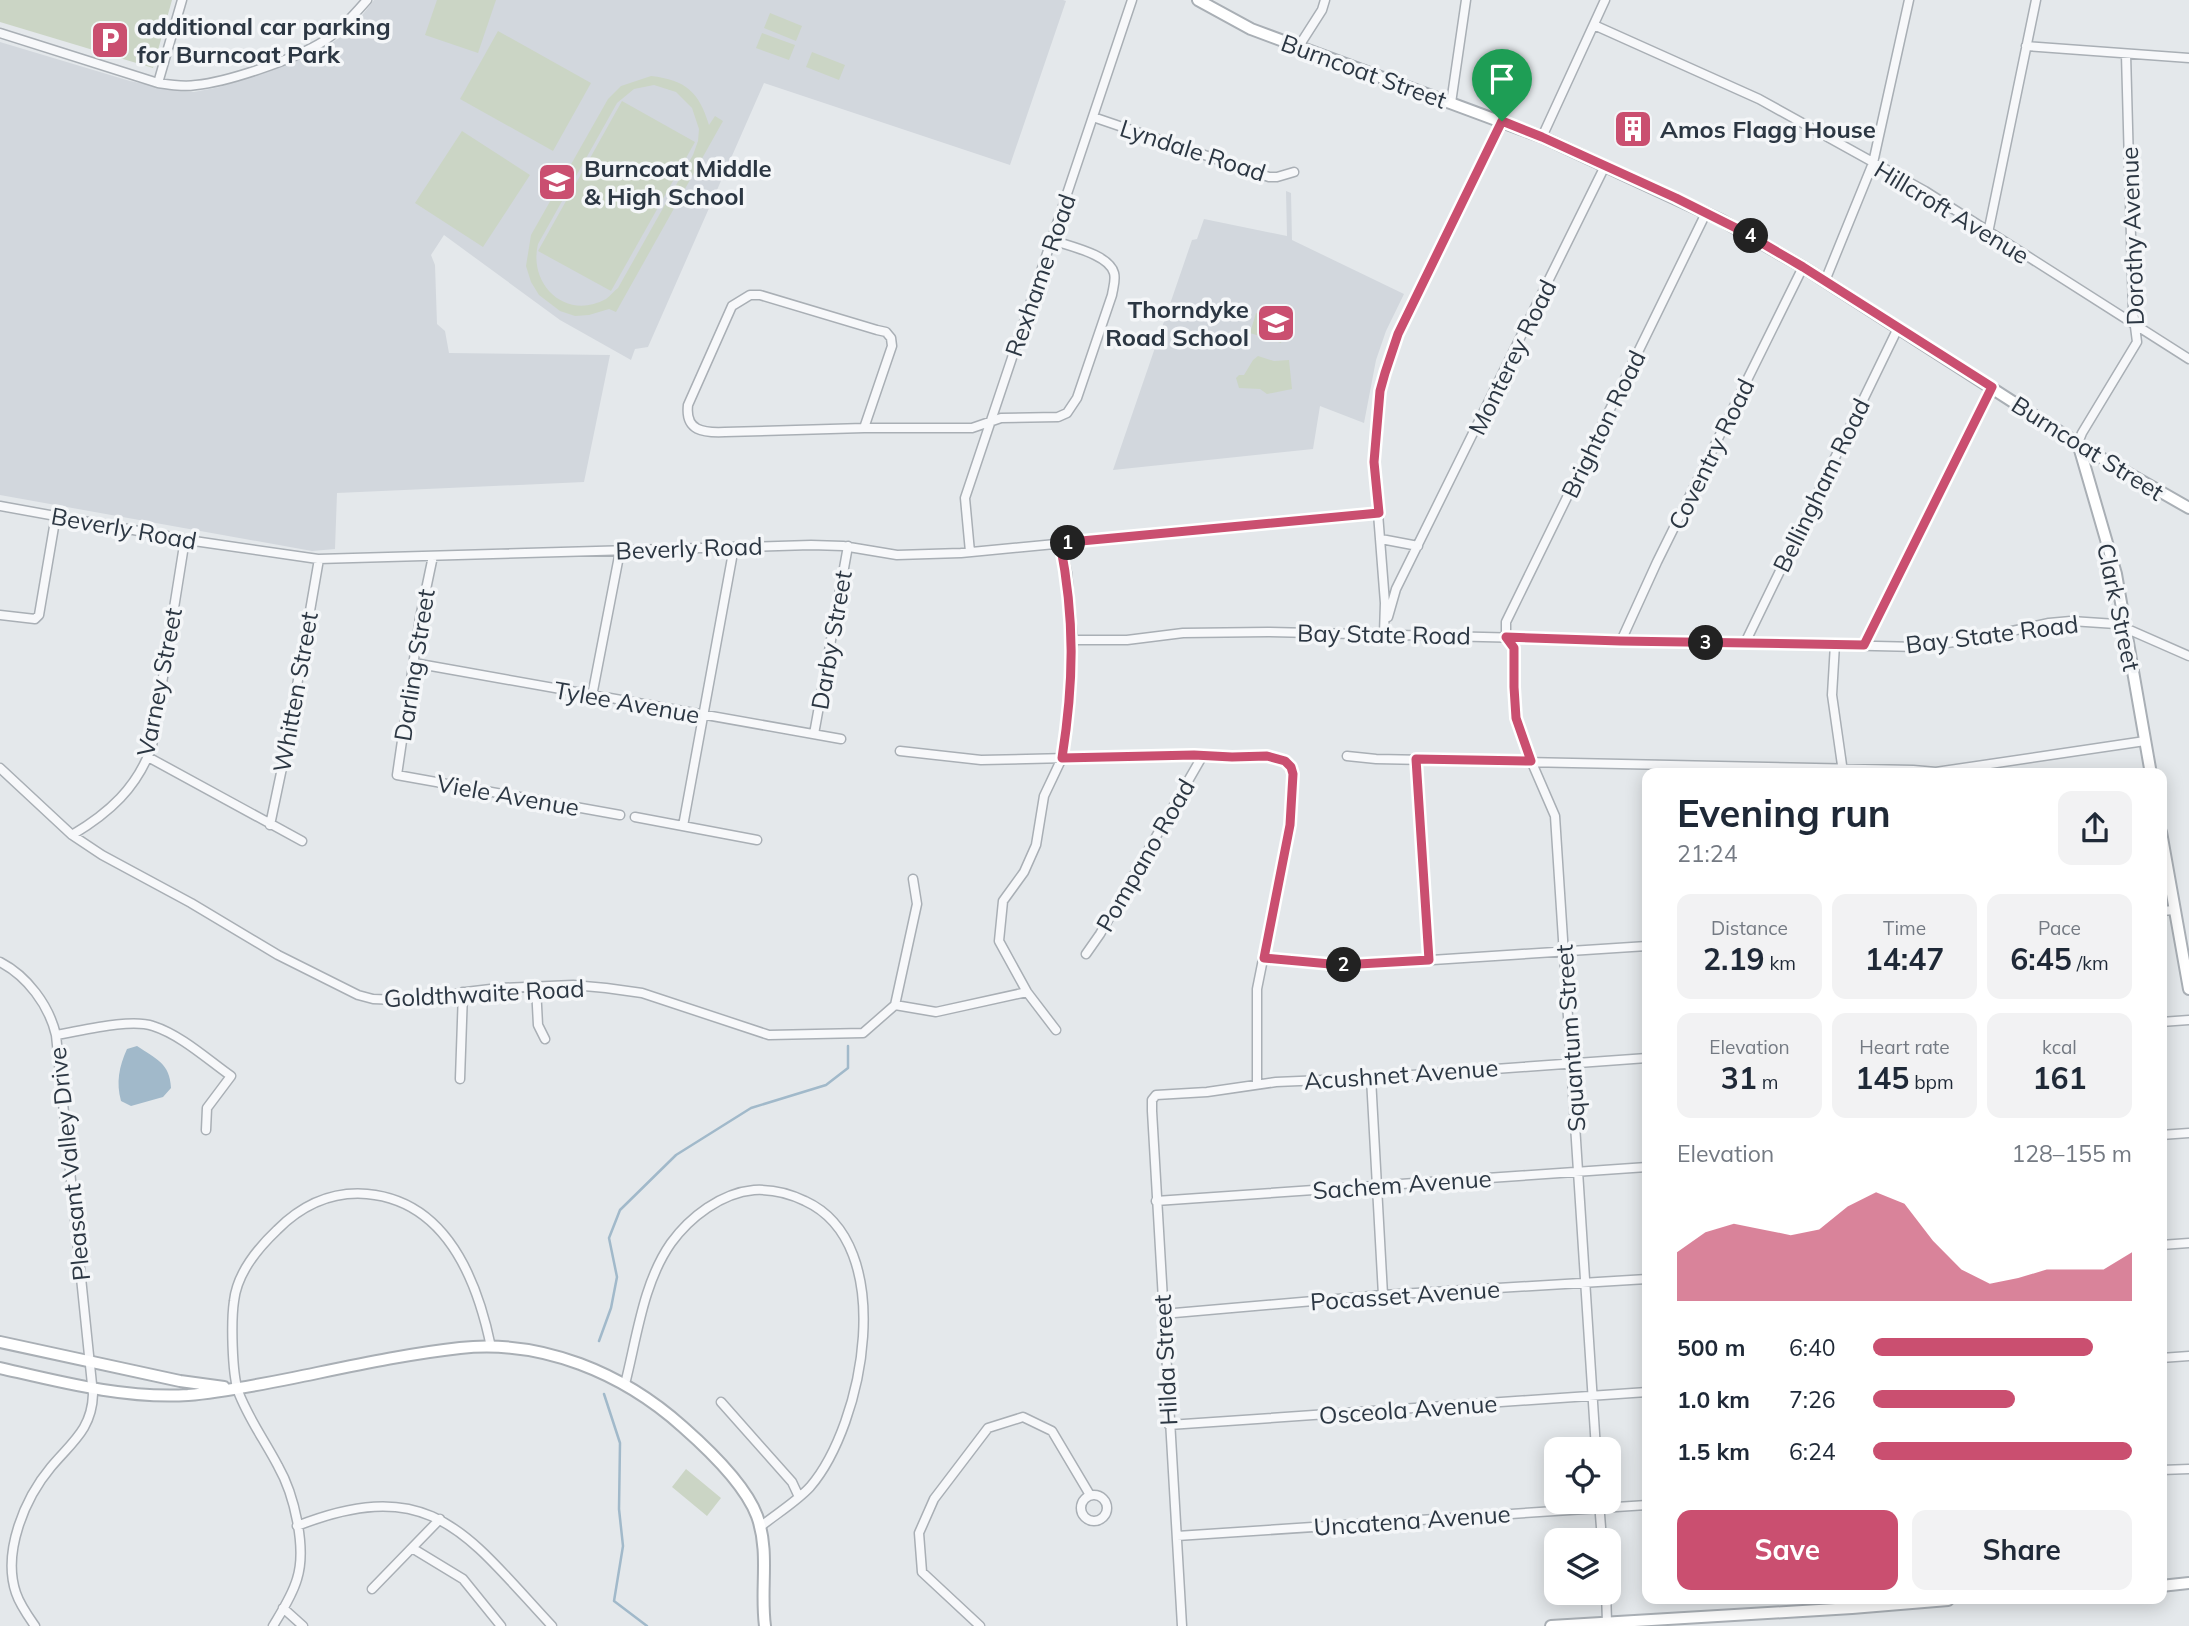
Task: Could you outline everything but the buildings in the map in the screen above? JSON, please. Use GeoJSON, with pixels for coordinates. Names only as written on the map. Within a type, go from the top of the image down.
{"type":"FeatureCollection","features":[{"type":"Feature","properties":{"kind":"street"},"geometry":{"type":"LineString","coordinates":[[158,83],[181,0]]}},
{"type":"Feature","properties":{"kind":"street"},"geometry":{"type":"LineString","coordinates":[[0,33],[158,83],[184,86],[209,83],[299,54],[340,29],[367,0]]}},
{"type":"Feature","properties":{"kind":"street","name":"Rexhame Road"},"geometry":{"type":"LineString","coordinates":[[970,552],[965,498],[1132,0]]}},
{"type":"Feature","properties":{"kind":"street","name":"Burncoat Street"},"geometry":{"type":"LineString","coordinates":[[1198,0],[1251,29],[1542,137],[1706,213],[1803,267],[2078,443],[2166,497],[2189,508]]}},
{"type":"Feature","properties":{"kind":"street"},"geometry":{"type":"LineString","coordinates":[[1299,46],[1322,10],[1325,0]]}},
{"type":"Feature","properties":{"kind":"street"},"geometry":{"type":"LineString","coordinates":[[1451,103],[1466,0]]}},
{"type":"Feature","properties":{"kind":"street"},"geometry":{"type":"LineString","coordinates":[[1542,137],[1605,0]]}},
{"type":"Feature","properties":{"kind":"street"},"geometry":{"type":"LineString","coordinates":[[1825,281],[1873,163],[1909,0]]}},
{"type":"Feature","properties":{"kind":"street"},"geometry":{"type":"LineString","coordinates":[[1988,233],[2036,0]]}},
{"type":"Feature","properties":{"kind":"street","name":"Hillcroft Avenue"},"geometry":{"type":"LineString","coordinates":[[1594,25],[1759,99],[1924,191],[2189,359]]}},
{"type":"Feature","properties":{"kind":"street"},"geometry":{"type":"LineString","coordinates":[[2026,46],[2189,58]]}},
{"type":"Feature","properties":{"kind":"street","name":"Dorothy Avenue"},"geometry":{"type":"LineString","coordinates":[[2078,443],[2137,342],[2133,297],[2126,54]]}},
{"type":"Feature","properties":{"kind":"street","name":"Lyndale Road"},"geometry":{"type":"LineString","coordinates":[[1093,117],[1269,177],[1294,172]]}},
{"type":"Feature","properties":{"kind":"street"},"geometry":{"type":"LineString","coordinates":[[1384,634],[1385,603],[1374,462],[1380,391],[1398,334],[1502,121]]}},
{"type":"Feature","properties":{"kind":"street","name":"Monterey Road"},"geometry":{"type":"LineString","coordinates":[[1384,634],[1396,589],[1605,166]]}},
{"type":"Feature","properties":{"kind":"street","name":"Brighton Road"},"geometry":{"type":"LineString","coordinates":[[1506,637],[1506,622],[1706,213]]}},
{"type":"Feature","properties":{"kind":"street"},"geometry":{"type":"LineString","coordinates":[[864,428],[892,346],[891,338],[877,330],[760,295],[750,295],[732,306],[688,405],[689,423],[696,429],[716,433],[864,428],[972,428],[1001,418],[1058,416],[1067,413],[1077,398],[1112,295],[1114,271],[1101,257],[1052,240]]}},
{"type":"Feature","properties":{"kind":"street","name":"Coventry Road"},"geometry":{"type":"LineString","coordinates":[[1621,641],[1657,562],[1803,267]]}},
{"type":"Feature","properties":{"kind":"street","name":"Bellingham Road"},"geometry":{"type":"LineString","coordinates":[[1745,643],[1898,328]]}},
{"type":"Feature","properties":{"kind":"street"},"geometry":{"type":"LineString","coordinates":[[1864,645],[1992,387]]}},
{"type":"Feature","properties":{"kind":"street","name":"Clark Street"},"geometry":{"type":"LineString","coordinates":[[2078,443],[2110,550],[2127,628],[2150,768]]}},
{"type":"Feature","properties":{"kind":"street","name":"Beverly Road"},"geometry":{"type":"LineString","coordinates":[[0,506],[185,540],[319,559],[811,545],[848,546],[897,555],[970,552],[1379,513]]}},
{"type":"Feature","properties":{"kind":"street"},"geometry":{"type":"LineString","coordinates":[[0,615],[35,619],[38,615],[55,515]]}},
{"type":"Feature","properties":{"kind":"street"},"geometry":{"type":"LineString","coordinates":[[1381,539],[1418,546]]}},
{"type":"Feature","properties":{"kind":"street","name":"Varney Street"},"geometry":{"type":"LineString","coordinates":[[72,835],[92,823],[121,799],[132,787],[148,757],[185,540]]}},
{"type":"Feature","properties":{"kind":"street"},"geometry":{"type":"LineString","coordinates":[[1056,1030],[1027,992],[999,941],[1003,901],[1024,872],[1036,845],[1044,796],[1062,758],[1073,640],[1067,573],[1060,543]]}},
{"type":"Feature","properties":{"kind":"street","name":"Darby Street"},"geometry":{"type":"LineString","coordinates":[[814,734],[848,546]]}},
{"type":"Feature","properties":{"kind":"street"},"geometry":{"type":"LineString","coordinates":[[682,826],[734,547]]}},
{"type":"Feature","properties":{"kind":"street"},"geometry":{"type":"LineString","coordinates":[[592,696],[620,551]]}},
{"type":"Feature","properties":{"kind":"street","name":"Darling Street"},"geometry":{"type":"LineString","coordinates":[[397,775],[420,618],[433,556]]}},
{"type":"Feature","properties":{"kind":"street","name":"Whitten Street"},"geometry":{"type":"LineString","coordinates":[[270,825],[319,559]]}},
{"type":"Feature","properties":{"kind":"street","name":"Bay State Road"},"geometry":{"type":"LineString","coordinates":[[1073,640],[1127,640],[1183,633],[1224,632],[1919,646],[1975,639],[2026,626],[2071,621],[2104,622],[2127,628],[2189,656]]}},
{"type":"Feature","properties":{"kind":"street","name":"Squantum Street"},"geometry":{"type":"LineString","coordinates":[[1506,637],[1514,648],[1516,718],[1555,816],[1595,1437]]}},
{"type":"Feature","properties":{"kind":"street"},"geometry":{"type":"LineString","coordinates":[[1835,644],[1832,695],[1840,768]]}},
{"type":"Feature","properties":{"kind":"street","name":"Tylee Avenue"},"geometry":{"type":"LineString","coordinates":[[414,663],[841,739]]}},
{"type":"Feature","properties":{"kind":"street"},"geometry":{"type":"LineString","coordinates":[[1963,768],[2145,741]]}},
{"type":"Feature","properties":{"kind":"street"},"geometry":{"type":"LineString","coordinates":[[900,751],[981,760],[1203,755],[1267,756],[1285,761],[1293,774],[1290,825],[1256,999],[1257,1084]]}},
{"type":"Feature","properties":{"kind":"street","name":"Pompano Road"},"geometry":{"type":"LineString","coordinates":[[1086,954],[1203,755]]}},
{"type":"Feature","properties":{"kind":"street"},"geometry":{"type":"LineString","coordinates":[[1347,756],[1531,761],[1652,768]]}},
{"type":"Feature","properties":{"kind":"street"},"geometry":{"type":"LineString","coordinates":[[148,757],[302,841]]}},
{"type":"Feature","properties":{"kind":"street"},"geometry":{"type":"LineString","coordinates":[[1416,759],[1429,960]]}},
{"type":"Feature","properties":{"kind":"street","name":"Goldthwaite Road"},"geometry":{"type":"LineString","coordinates":[[0,768],[72,835],[102,855],[227,923],[278,955],[345,990],[373,999],[399,1000],[463,992],[573,985],[642,993],[769,1035],[863,1033],[895,1005]]}},
{"type":"Feature","properties":{"kind":"street","name":"Viele Avenue"},"geometry":{"type":"LineString","coordinates":[[397,775],[620,815]]}},
{"type":"Feature","properties":{"kind":"street"},"geometry":{"type":"LineString","coordinates":[[635,817],[757,840]]}},
{"type":"Feature","properties":{"kind":"street"},"geometry":{"type":"LineString","coordinates":[[2167,865],[2187,965],[2189,989]]}},
{"type":"Feature","properties":{"kind":"street"},"geometry":{"type":"LineString","coordinates":[[913,879],[917,904],[895,1005],[936,1012],[1027,992]]}},
{"type":"Feature","properties":{"kind":"street"},"geometry":{"type":"LineString","coordinates":[[2167,911],[2175,910]]}},
{"type":"Feature","properties":{"kind":"street"},"geometry":{"type":"LineString","coordinates":[[1264,958],[1341,965],[1642,946]]}},
{"type":"Feature","properties":{"kind":"street","name":"Pleasant Valley Drive"},"geometry":{"type":"LineString","coordinates":[[0,962],[15,971],[33,988],[50,1016],[56,1035],[92,1387],[92,1405],[86,1425],[39,1484],[26,1506],[17,1534],[13,1566],[16,1593],[35,1626]]}},
{"type":"Feature","properties":{"kind":"street"},"geometry":{"type":"LineString","coordinates":[[536,987],[538,1025],[545,1039]]}},
{"type":"Feature","properties":{"kind":"street"},"geometry":{"type":"LineString","coordinates":[[460,1079],[463,992]]}},
{"type":"Feature","properties":{"kind":"street"},"geometry":{"type":"LineString","coordinates":[[2167,1022],[2189,1020]]}},
{"type":"Feature","properties":{"kind":"street"},"geometry":{"type":"LineString","coordinates":[[56,1035],[137,1024],[151,1025],[176,1038],[231,1076],[208,1108],[206,1130]]}},
{"type":"Feature","properties":{"kind":"street","name":"Acushnet Avenue"},"geometry":{"type":"LineString","coordinates":[[1156,1095],[1208,1092],[1257,1084],[1642,1058]]}},
{"type":"Feature","properties":{"kind":"street"},"geometry":{"type":"LineString","coordinates":[[1371,1077],[1383,1295]]}},
{"type":"Feature","properties":{"kind":"street","name":"Hilda Street"},"geometry":{"type":"LineString","coordinates":[[1156,1095],[1152,1100],[1156,1201],[1182,1626]]}},
{"type":"Feature","properties":{"kind":"street"},"geometry":{"type":"LineString","coordinates":[[2167,1135],[2189,1133]]}},
{"type":"Feature","properties":{"kind":"street","name":"Sachem Avenue"},"geometry":{"type":"LineString","coordinates":[[1156,1201],[1642,1167]]}},
{"type":"Feature","properties":{"kind":"street"},"geometry":{"type":"LineString","coordinates":[[625,1384],[654,1273],[672,1243],[688,1225],[721,1199],[743,1192],[772,1191],[794,1196],[814,1205],[837,1226],[854,1257],[862,1292],[863,1328],[857,1386],[841,1434],[823,1468],[799,1497],[760,1527]]}},
{"type":"Feature","properties":{"kind":"street"},"geometry":{"type":"LineString","coordinates":[[273,1626],[298,1577],[298,1526],[295,1506],[282,1473],[251,1420],[237,1388],[233,1348],[233,1300],[244,1270],[272,1234],[292,1215],[316,1201],[337,1195],[358,1193],[395,1200],[421,1212],[450,1243],[462,1262],[480,1304],[491,1347]]}},
{"type":"Feature","properties":{"kind":"street"},"geometry":{"type":"LineString","coordinates":[[2167,1245],[2189,1243]]}},
{"type":"Feature","properties":{"kind":"street","name":"Pocasset Avenue"},"geometry":{"type":"LineString","coordinates":[[1163,1314],[1383,1295],[1642,1279]]}},
{"type":"Feature","properties":{"kind":"street"},"geometry":{"type":"LineString","coordinates":[[0,1342],[180,1381],[237,1388]]}},
{"type":"Feature","properties":{"kind":"street"},"geometry":{"type":"LineString","coordinates":[[0,1368],[126,1393],[165,1395],[237,1388],[461,1347],[519,1349],[559,1357],[596,1369],[662,1408],[699,1441],[745,1495],[756,1514],[763,1539],[765,1626]]}},
{"type":"Feature","properties":{"kind":"street"},"geometry":{"type":"LineString","coordinates":[[2167,1358],[2189,1356]]}},
{"type":"Feature","properties":{"kind":"street","name":"Osceola Avenue"},"geometry":{"type":"LineString","coordinates":[[1169,1424],[1642,1392]]}},
{"type":"Feature","properties":{"kind":"street"},"geometry":{"type":"LineString","coordinates":[[721,1402],[792,1482],[799,1497]]}},
{"type":"Feature","properties":{"kind":"street"},"geometry":{"type":"LineString","coordinates":[[979,1626],[922,1572],[919,1533],[934,1499],[988,1428],[1023,1417],[1052,1431],[1090,1495]]}},
{"type":"Feature","properties":{"kind":"street"},"geometry":{"type":"LineString","coordinates":[[2167,1471],[2189,1469]]}},
{"type":"Feature","properties":{"kind":"street","name":"Uncatena Avenue"},"geometry":{"type":"LineString","coordinates":[[1621,1505],[1642,1505]]}},
{"type":"Feature","properties":{"kind":"street"},"geometry":{"type":"LineString","coordinates":[[298,1526],[351,1509],[379,1506],[421,1511],[439,1519],[483,1552],[552,1626]]}},
{"type":"Feature","properties":{"kind":"street","name":"Uncatena Avenue"},"geometry":{"type":"LineString","coordinates":[[1177,1536],[1544,1509]]}},
{"type":"Feature","properties":{"kind":"street"},"geometry":{"type":"LineString","coordinates":[[372,1589],[439,1519]]}},
{"type":"Feature","properties":{"kind":"street"},"geometry":{"type":"LineString","coordinates":[[412,1548],[463,1579],[501,1626]]}},
{"type":"Feature","properties":{"kind":"street"},"geometry":{"type":"LineString","coordinates":[[2167,1585],[2189,1583]]}},
{"type":"Feature","properties":{"kind":"street"},"geometry":{"type":"LineString","coordinates":[[1551,1626],[1900,1604]]}},
{"type":"Feature","properties":{"kind":"street"},"geometry":{"type":"LineString","coordinates":[[1606,1605],[1607,1622]]}},
{"type":"Feature","properties":{"kind":"street"},"geometry":{"type":"LineString","coordinates":[[283,1608],[303,1626]]}},
{"type":"Feature","properties":{"kind":"shaded area"},"geometry":{"type":"Polygon","coordinates":[[[374,0],[1066,1],[1010,165],[764,83],[648,347],[635,349],[631,360],[560,320],[444,235],[431,255],[435,265],[437,324],[445,331],[449,353],[610,355],[584,482],[337,493],[335,549],[312,551],[0,495],[0,42],[130,81],[194,92],[220,87],[308,56],[353,27],[374,0]]]}},
{"type":"Feature","properties":{"kind":"shaded area","name":"Thorndyke Road School"},"geometry":{"type":"Polygon","coordinates":[[[1286,191],[1291,193],[1292,240],[1404,294],[1386,331],[1376,360],[1364,423],[1320,406],[1313,449],[1113,470],[1192,240],[1197,239],[1204,219],[1287,236],[1286,191]]]}},
{"type":"Feature","properties":{"kind":"green space"},"geometry":{"type":"Polygon","coordinates":[[[0,0],[172,0],[153,68],[0,22],[0,0]]]}},
{"type":"Feature","properties":{"kind":"green space"},"geometry":{"type":"Polygon","coordinates":[[[437,0],[496,0],[478,53],[425,35],[437,0]]]}},
{"type":"Feature","properties":{"kind":"green space"},"geometry":{"type":"Polygon","coordinates":[[[770,13],[802,26],[796,41],[764,28],[770,13]]]}},
{"type":"Feature","properties":{"kind":"green space"},"geometry":{"type":"Polygon","coordinates":[[[498,31],[591,83],[553,151],[460,99],[498,31]]]}},
{"type":"Feature","properties":{"kind":"green space"},"geometry":{"type":"Polygon","coordinates":[[[762,33],[795,45],[789,60],[756,48],[762,33]]]}},
{"type":"Feature","properties":{"kind":"green space"},"geometry":{"type":"Polygon","coordinates":[[[812,52],[845,65],[839,80],[806,67],[812,52]]]}},
{"type":"Feature","properties":{"kind":"green space"},"geometry":{"type":"Polygon","coordinates":[[[651,76],[673,81],[695,96],[709,125],[715,116],[723,121],[616,312],[609,309],[575,316],[560,311],[539,295],[531,282],[526,266],[531,235],[608,99],[621,86],[651,76]],[[654,85],[634,89],[617,103],[538,244],[536,259],[539,273],[553,295],[564,302],[591,305],[606,299],[618,288],[693,155],[699,129],[692,108],[676,92],[654,85]]]}},
{"type":"Feature","properties":{"kind":"green space"},"geometry":{"type":"Polygon","coordinates":[[[622,101],[695,142],[611,291],[538,251],[622,101]]]}},
{"type":"Feature","properties":{"kind":"green space"},"geometry":{"type":"Polygon","coordinates":[[[462,131],[530,175],[483,247],[415,203],[462,131]]]}},
{"type":"Feature","properties":{"kind":"green space"},"geometry":{"type":"Polygon","coordinates":[[[1256,313],[1287,323],[1281,343],[1250,333],[1256,313]]]}},
{"type":"Feature","properties":{"kind":"green space"},"geometry":{"type":"Polygon","coordinates":[[[1258,356],[1274,361],[1289,360],[1292,389],[1267,394],[1260,389],[1239,388],[1236,378],[1244,375],[1258,356]]]}},
{"type":"Feature","properties":{"kind":"green space"},"geometry":{"type":"Polygon","coordinates":[[[686,1469],[721,1498],[707,1516],[672,1487],[686,1469]]]}},
{"type":"Feature","properties":{"kind":"water"},"geometry":{"type":"Polygon","coordinates":[[[137,1046],[165,1067],[171,1088],[163,1097],[131,1106],[121,1101],[119,1075],[127,1049],[137,1046]]]}},
{"type":"Feature","properties":{"kind":"waterway"},"geometry":{"type":"LineString","coordinates":[[599,1341],[611,1308],[617,1277],[609,1238],[620,1210],[676,1155],[751,1108],[826,1085],[848,1068],[848,1046]]}},
{"type":"Feature","properties":{"kind":"waterway"},"geometry":{"type":"LineString","coordinates":[[604,1394],[620,1443],[619,1509],[623,1546],[614,1601],[647,1626]]}},
{"type":"Feature","properties":{"kind":"place","name":"additional car parking for Burncoat Park"},"geometry":{"type":"Point","coordinates":[110,40]}},
{"type":"Feature","properties":{"kind":"place","name":"Amos Flagg House"},"geometry":{"type":"Point","coordinates":[1633,129]}},
{"type":"Feature","properties":{"kind":"place","name":"Burncoat Middle & High School"},"geometry":{"type":"Point","coordinates":[557,182]}},
{"type":"Feature","properties":{"kind":"place","name":"Thorndyke Road School"},"geometry":{"type":"Point","coordinates":[1276,323]}},
{"type":"Feature","properties":{"kind":"route"},"geometry":{"type":"LineString","coordinates":[[1502,121],[1676,198],[1764,243],[1992,387],[1864,645],[1506,637],[1514,648],[1516,718],[1531,761],[1416,759],[1429,960],[1330,965],[1264,958],[1290,825],[1293,774],[1291,767],[1285,761],[1267,756],[1062,758],[1073,640],[1067,573],[1060,543],[1379,513],[1374,462],[1380,391],[1385,373],[1398,334],[1502,121]]}}]}
